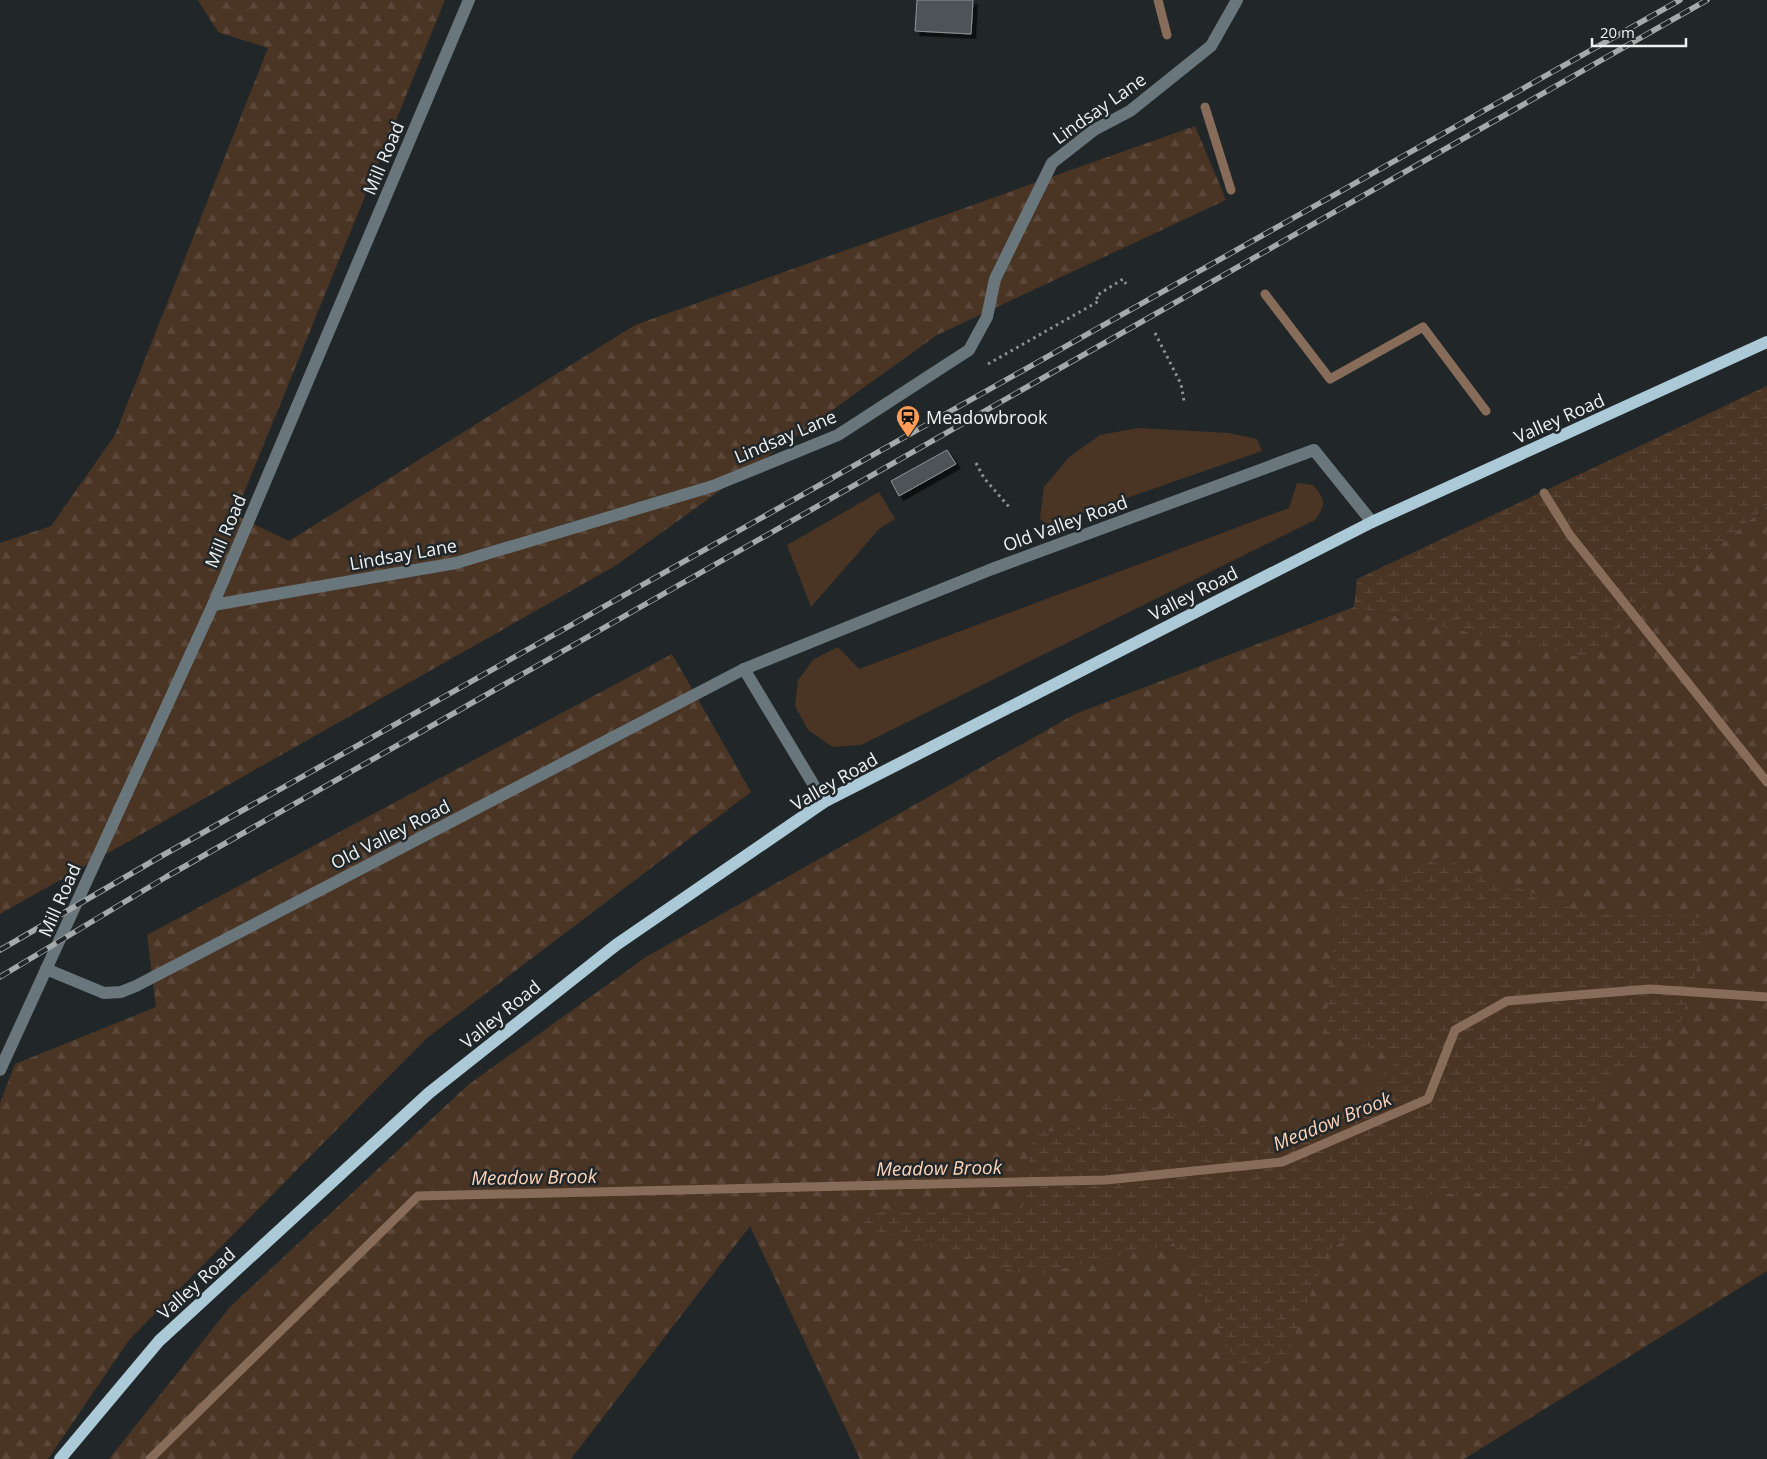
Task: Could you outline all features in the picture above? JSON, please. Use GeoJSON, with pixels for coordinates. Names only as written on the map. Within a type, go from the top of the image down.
{"type":"FeatureCollection","features":[{"type":"Feature","properties":{"kind":"main road","name":"Valley Road"},"geometry":{"type":"LineString","coordinates":[[60,1459],[159,1340],[429,1093],[616,945],[824,802],[1372,522],[1767,342]]}},
{"type":"Feature","properties":{"kind":"street","name":"Mill Road"},"geometry":{"type":"LineString","coordinates":[[0,1070],[213,605],[469,0]]}},
{"type":"Feature","properties":{"kind":"street","name":"Lindsay Lane"},"geometry":{"type":"LineString","coordinates":[[213,605],[456,563],[713,486],[838,435],[969,350],[987,317],[995,279],[1052,163],[1094,130],[1130,111],[1211,46],[1238,0]]}},
{"type":"Feature","properties":{"kind":"street","name":"Old Valley Road"},"geometry":{"type":"LineString","coordinates":[[46,969],[104,993],[121,992],[136,986],[744,669],[992,569],[1314,450],[1372,522]]}},
{"type":"Feature","properties":{"kind":"street"},"geometry":{"type":"LineString","coordinates":[[744,669],[824,802]]}},
{"type":"Feature","properties":{"kind":"path"},"geometry":{"type":"LineString","coordinates":[[987,365],[1099,301],[1096,296],[1123,279],[1126,284]]}},
{"type":"Feature","properties":{"kind":"path"},"geometry":{"type":"LineString","coordinates":[[1155,334],[1181,384],[1184,402]]}},
{"type":"Feature","properties":{"kind":"path"},"geometry":{"type":"LineString","coordinates":[[976,463],[984,478],[1010,508]]}},
{"type":"Feature","properties":{"kind":"green space"},"geometry":{"type":"Polygon","coordinates":[[[198,0],[445,0],[235,515],[289,541],[635,325],[1195,126],[1226,200],[937,335],[615,566],[0,914],[0,543],[51,526],[115,435],[268,48],[218,32],[198,0]]]}},
{"type":"Feature","properties":{"kind":"green space"},"geometry":{"type":"Polygon","coordinates":[[[1767,386],[1767,506],[1583,658],[1354,607],[1357,579],[1767,386]]]}},
{"type":"Feature","properties":{"kind":"green space"},"geometry":{"type":"Polygon","coordinates":[[[1138,428],[1229,433],[1257,439],[1262,451],[1049,525],[1040,519],[1044,487],[1068,458],[1100,435],[1138,428]]]}},
{"type":"Feature","properties":{"kind":"green space"},"geometry":{"type":"Polygon","coordinates":[[[1297,483],[1313,485],[1322,498],[1323,506],[1315,520],[861,745],[833,747],[808,730],[795,706],[798,680],[814,659],[838,647],[859,669],[1289,508],[1297,483]]]}},
{"type":"Feature","properties":{"kind":"green space"},"geometry":{"type":"Polygon","coordinates":[[[879,492],[895,519],[879,529],[811,607],[787,545],[879,492]]]}},
{"type":"Feature","properties":{"kind":"green space"},"geometry":{"type":"Polygon","coordinates":[[[1767,506],[1767,1271],[1464,1459],[860,1459],[750,1226],[571,1459],[109,1459],[230,1307],[468,1085],[646,957],[1075,714],[1354,607],[1583,657],[1767,506]]]}},
{"type":"Feature","properties":{"kind":"green space"},"geometry":{"type":"Polygon","coordinates":[[[672,654],[751,792],[427,1038],[129,1340],[48,1459],[0,1459],[0,1103],[15,1064],[156,1007],[147,935],[672,654]]]}},
{"type":"Feature","properties":{"kind":"green space"},"geometry":{"type":"Polygon","coordinates":[[[1439,857],[1582,912],[1712,918],[1680,1025],[1596,1096],[1566,1192],[1432,1194],[1328,1250],[1287,1354],[1243,1375],[1174,1243],[1032,1276],[862,1227],[864,1212],[1021,1213],[1034,1132],[1094,1129],[1113,1086],[1184,1120],[1268,1147],[1363,1095],[1399,1058],[1326,1031],[1329,982],[1340,904],[1439,857]]]}},
{"type":"Feature","properties":{"kind":"building"},"geometry":{"type":"Polygon","coordinates":[[[917,0],[973,0],[971,34],[915,31],[917,0]]]}},
{"type":"Feature","properties":{"kind":"building"},"geometry":{"type":"Polygon","coordinates":[[[947,450],[956,464],[899,496],[891,481],[947,450]]]}},
{"type":"Feature","properties":{"kind":"waterway"},"geometry":{"type":"LineString","coordinates":[[1158,0],[1167,35]]}},
{"type":"Feature","properties":{"kind":"waterway"},"geometry":{"type":"LineString","coordinates":[[1205,107],[1231,190]]}},
{"type":"Feature","properties":{"kind":"waterway"},"geometry":{"type":"LineString","coordinates":[[1265,294],[1330,379],[1423,327],[1486,411]]}},
{"type":"Feature","properties":{"kind":"waterway"},"geometry":{"type":"LineString","coordinates":[[1544,493],[1570,535],[1767,782]]}},
{"type":"Feature","properties":{"kind":"waterway","name":"Meadow Brook"},"geometry":{"type":"LineString","coordinates":[[150,1459],[418,1196],[1106,1180],[1282,1162],[1428,1099],[1455,1030],[1507,1001],[1650,989],[1767,997]]}},
{"type":"Feature","properties":{"kind":"railway"},"geometry":{"type":"LineString","coordinates":[[0,950],[158,858],[1680,0]]}},
{"type":"Feature","properties":{"kind":"railway"},"geometry":{"type":"LineString","coordinates":[[0,977],[166,877],[1707,0]]}},
{"type":"Feature","properties":{"kind":"place","name":"Meadowbrook"},"geometry":{"type":"Point","coordinates":[908,438]}}]}
